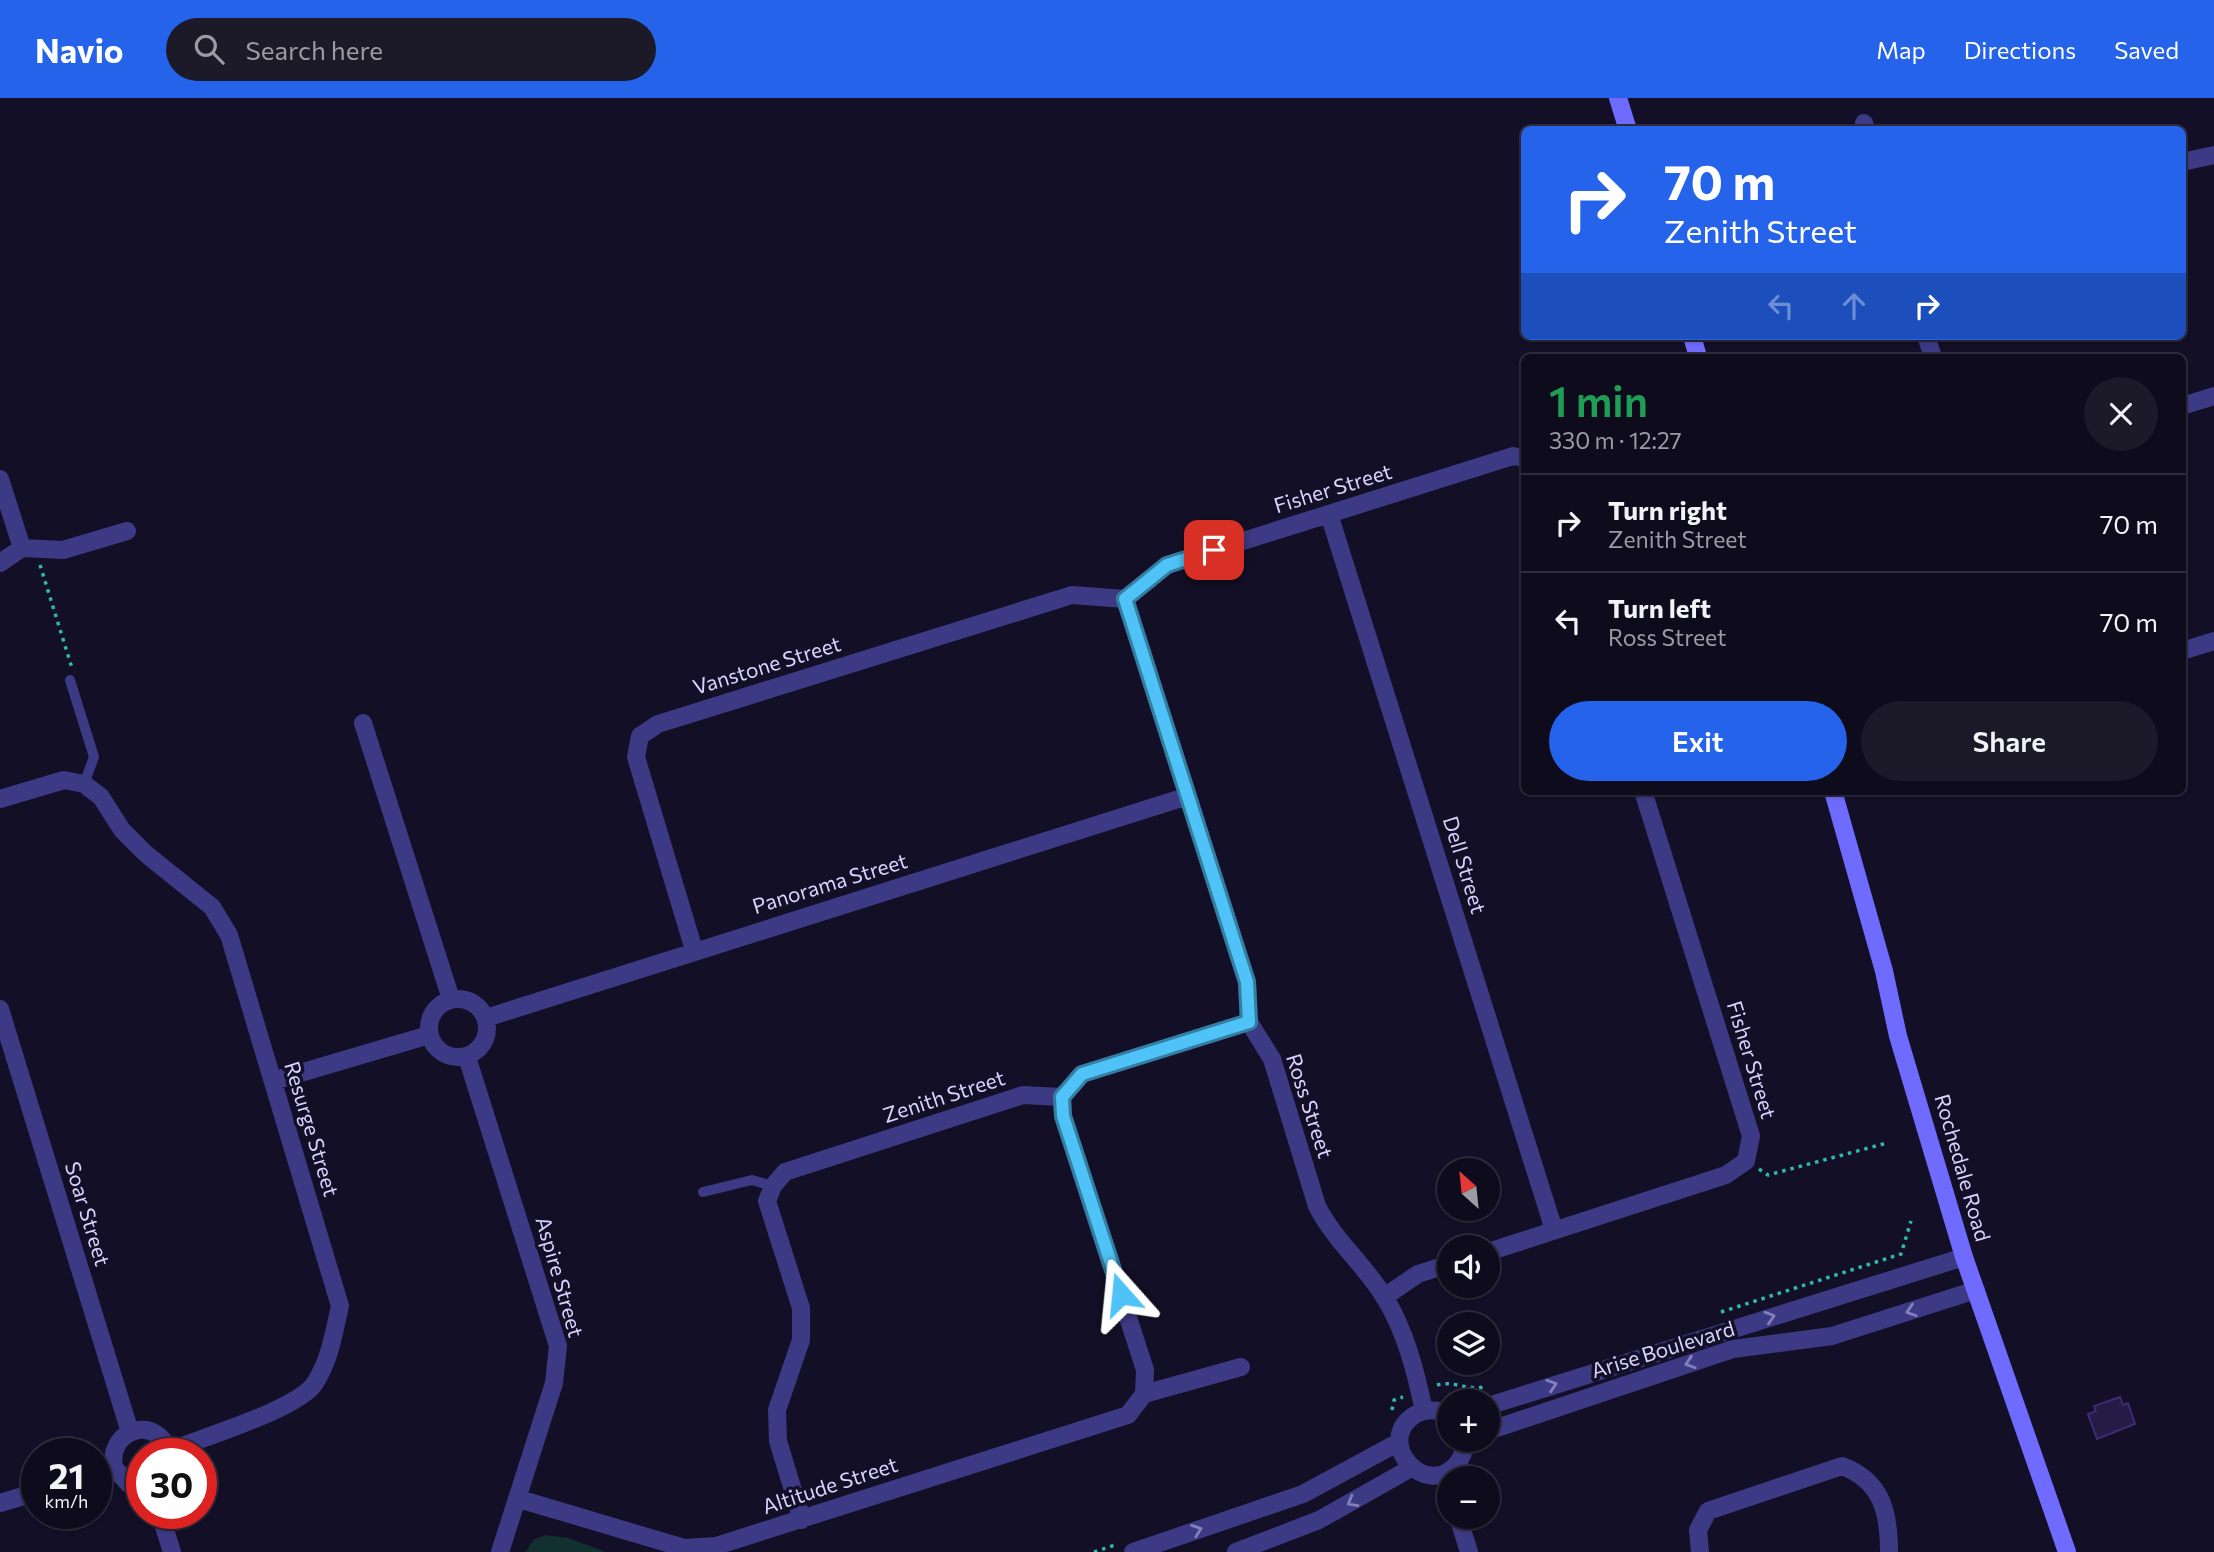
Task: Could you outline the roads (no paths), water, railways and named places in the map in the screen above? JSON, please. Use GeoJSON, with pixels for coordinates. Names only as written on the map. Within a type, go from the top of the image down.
{"type":"FeatureCollection","features":[{"type":"Feature","properties":{"kind":"main road"},"geometry":{"type":"LineString","coordinates":[[1618,98],[1627,126]]}},
{"type":"Feature","properties":{"kind":"main road","name":"Rochedale Road"},"geometry":{"type":"LineString","coordinates":[[1834,795],[1884,971],[1898,1036],[1964,1257],[2067,1552]]}},
{"type":"Feature","properties":{"kind":"street"},"geometry":{"type":"LineString","coordinates":[[2186,161],[2214,155]]}},
{"type":"Feature","properties":{"kind":"street"},"geometry":{"type":"LineString","coordinates":[[2186,405],[2214,396]]}},
{"type":"Feature","properties":{"kind":"street","name":"Fisher Street"},"geometry":{"type":"LineString","coordinates":[[1125,599],[1167,565],[1514,456],[1521,457]]}},
{"type":"Feature","properties":{"kind":"street"},"geometry":{"type":"LineString","coordinates":[[0,479],[27,547]]}},
{"type":"Feature","properties":{"kind":"street","name":"Dell Street"},"geometry":{"type":"LineString","coordinates":[[1329,514],[1554,1230]]}},
{"type":"Feature","properties":{"kind":"street"},"geometry":{"type":"LineString","coordinates":[[0,563],[27,547],[63,550],[127,531]]}},
{"type":"Feature","properties":{"kind":"street","name":"Vanstone Street"},"geometry":{"type":"LineString","coordinates":[[694,950],[636,757],[640,736],[658,724],[1072,595],[1125,599]]}},
{"type":"Feature","properties":{"kind":"street","name":"Ross Street"},"geometry":{"type":"LineString","coordinates":[[1125,599],[1247,982],[1249,1022],[1272,1059],[1317,1206],[1326,1224],[1384,1297],[1408,1350],[1424,1411]]}},
{"type":"Feature","properties":{"kind":"street"},"geometry":{"type":"LineString","coordinates":[[2186,650],[2214,641]]}},
{"type":"Feature","properties":{"kind":"street"},"geometry":{"type":"LineString","coordinates":[[363,723],[452,999]]}},
{"type":"Feature","properties":{"kind":"street"},"geometry":{"type":"LineString","coordinates":[[0,799],[64,780],[84,783]]}},
{"type":"Feature","properties":{"kind":"street","name":"Resurge Street"},"geometry":{"type":"LineString","coordinates":[[84,783],[101,797],[122,830],[146,854],[203,898],[229,935],[340,1306],[330,1351],[314,1385],[289,1404],[204,1438]]}},
{"type":"Feature","properties":{"kind":"street","name":"Fisher Street"},"geometry":{"type":"LineString","coordinates":[[1554,1230],[1726,1175],[1745,1161],[1751,1136],[1644,795]]}},
{"type":"Feature","properties":{"kind":"street","name":"Panorama Street"},"geometry":{"type":"LineString","coordinates":[[486,1018],[694,950],[1188,796]]}},
{"type":"Feature","properties":{"kind":"street"},"geometry":{"type":"LineString","coordinates":[[452,999],[473,1002],[486,1018],[487,1037],[476,1052],[467,1056],[443,1054],[429,1035],[433,1013],[441,1004],[452,999]]}},
{"type":"Feature","properties":{"kind":"street","name":"Soar Street"},"geometry":{"type":"LineString","coordinates":[[0,1009],[130,1432]]}},
{"type":"Feature","properties":{"kind":"street"},"geometry":{"type":"LineString","coordinates":[[1144,1394],[1145,1370],[1063,1116],[1062,1097],[1082,1074],[1249,1022]]}},
{"type":"Feature","properties":{"kind":"street"},"geometry":{"type":"LineString","coordinates":[[273,1081],[429,1035]]}},
{"type":"Feature","properties":{"kind":"street","name":"Aspire Street"},"geometry":{"type":"LineString","coordinates":[[467,1056],[558,1346],[554,1383],[500,1552]]}},
{"type":"Feature","properties":{"kind":"street","name":"Zenith Street"},"geometry":{"type":"LineString","coordinates":[[773,1186],[785,1172],[1023,1095],[1062,1097]]}},
{"type":"Feature","properties":{"kind":"street"},"geometry":{"type":"LineString","coordinates":[[773,1186],[768,1201],[801,1308],[801,1340],[778,1410],[778,1441],[802,1520]]}},
{"type":"Feature","properties":{"kind":"street"},"geometry":{"type":"LineString","coordinates":[[1500,1247],[1554,1230]]}},
{"type":"Feature","properties":{"kind":"street","name":"Arise Boulevard"},"geometry":{"type":"LineString","coordinates":[[1500,1402],[1964,1257]]}},
{"type":"Feature","properties":{"kind":"street"},"geometry":{"type":"LineString","coordinates":[[1384,1297],[1418,1274],[1437,1268]]}},
{"type":"Feature","properties":{"kind":"street","name":"Arise Boulevard"},"geometry":{"type":"LineString","coordinates":[[1500,1427],[1733,1349],[1832,1336],[1976,1290]]}},
{"type":"Feature","properties":{"kind":"street","name":"Altitude Street"},"geometry":{"type":"LineString","coordinates":[[519,1499],[684,1548],[716,1546],[1128,1415],[1144,1394],[1241,1367]]}},
{"type":"Feature","properties":{"kind":"street"},"geometry":{"type":"LineString","coordinates":[[1437,1412],[1424,1411],[1406,1422],[1399,1442],[1401,1452],[1411,1468],[1437,1478]]}},
{"type":"Feature","properties":{"kind":"street"},"geometry":{"type":"LineString","coordinates":[[112,1452],[130,1432],[149,1431],[160,1438]]}},
{"type":"Feature","properties":{"kind":"street"},"geometry":{"type":"LineString","coordinates":[[1133,1552],[1303,1494],[1399,1442]]}},
{"type":"Feature","properties":{"kind":"street"},"geometry":{"type":"LineString","coordinates":[[1700,1552],[1698,1530],[1708,1511],[1842,1466],[1857,1472],[1875,1486],[1886,1516],[1889,1552]]}},
{"type":"Feature","properties":{"kind":"street"},"geometry":{"type":"LineString","coordinates":[[1236,1552],[1319,1520],[1411,1468]]}},
{"type":"Feature","properties":{"kind":"street"},"geometry":{"type":"LineString","coordinates":[[0,1503],[21,1497]]}},
{"type":"Feature","properties":{"kind":"street"},"geometry":{"type":"LineString","coordinates":[[165,1529],[172,1552]]}},
{"type":"Feature","properties":{"kind":"street"},"geometry":{"type":"LineString","coordinates":[[1462,1529],[1469,1552]]}},
{"type":"Feature","properties":{"kind":"lane"},"geometry":{"type":"LineString","coordinates":[[71,680],[93,757],[92,768],[84,783]]}},
{"type":"Feature","properties":{"kind":"lane"},"geometry":{"type":"LineString","coordinates":[[703,1192],[752,1180],[773,1186]]}}]}
